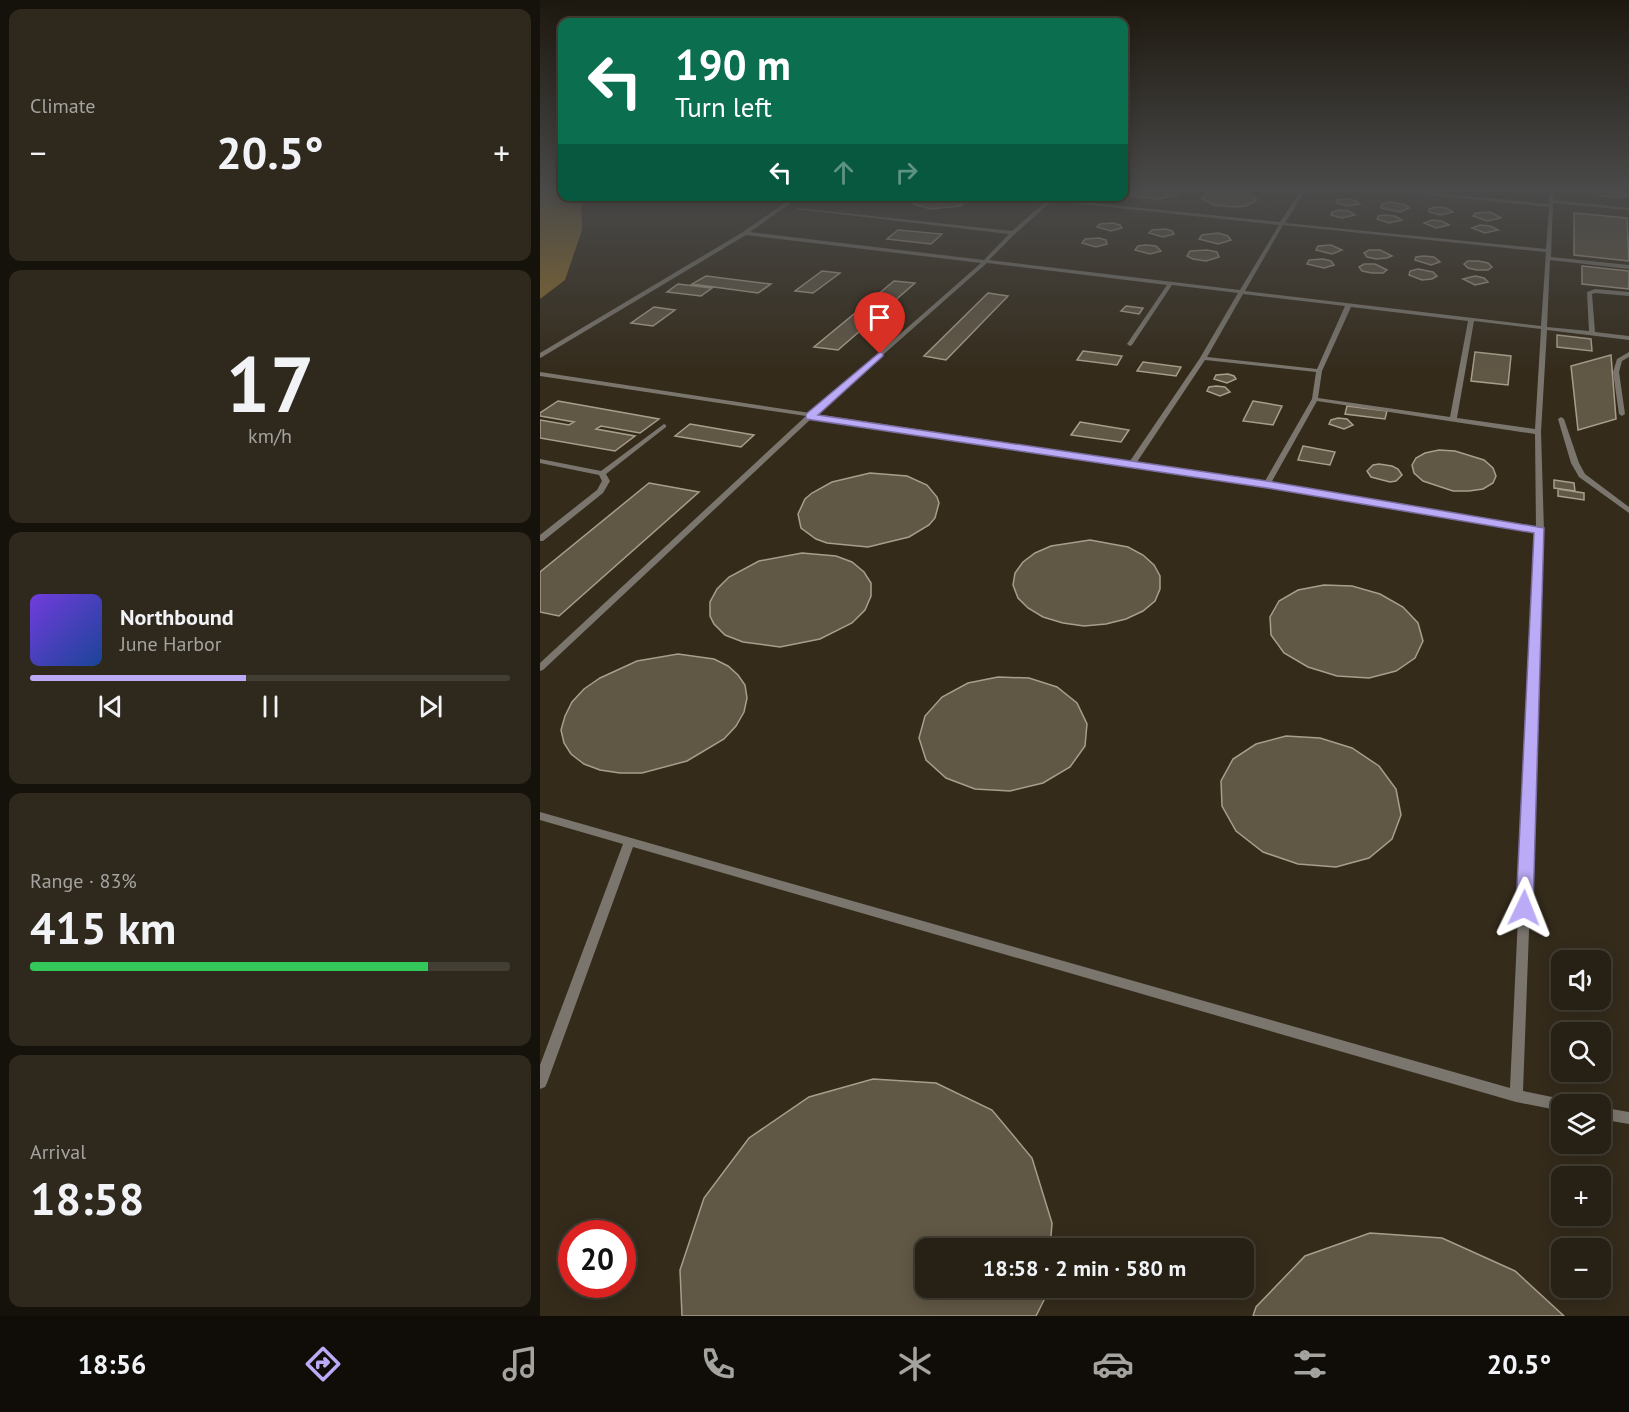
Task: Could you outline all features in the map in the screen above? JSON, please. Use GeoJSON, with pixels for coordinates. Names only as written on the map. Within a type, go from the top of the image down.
{"type":"FeatureCollection","features":[{"type":"Feature","properties":{"kind":"lane"},"geometry":{"type":"LineString","coordinates":[[540,356],[720,249]]}},
{"type":"Feature","properties":{"kind":"lane"},"geometry":{"type":"LineString","coordinates":[[883,249],[1243,291],[1544,330],[1629,338]]}},
{"type":"Feature","properties":{"kind":"lane"},"geometry":{"type":"LineString","coordinates":[[540,668],[810,417],[997,249]]}},
{"type":"Feature","properties":{"kind":"lane"},"geometry":{"type":"LineString","coordinates":[[1132,464],[1203,358],[1267,249]]}},
{"type":"Feature","properties":{"kind":"lane"},"geometry":{"type":"LineString","coordinates":[[1509,249],[1629,267]]}},
{"type":"Feature","properties":{"kind":"lane"},"geometry":{"type":"LineString","coordinates":[[1516,1096],[1540,531],[1538,432],[1548,249]]}},
{"type":"Feature","properties":{"kind":"lane"},"geometry":{"type":"LineString","coordinates":[[1130,344],[1170,284]]}},
{"type":"Feature","properties":{"kind":"lane"},"geometry":{"type":"LineString","coordinates":[[1592,334],[1589,293],[1595,291],[1629,294]]}},
{"type":"Feature","properties":{"kind":"lane"},"geometry":{"type":"LineString","coordinates":[[1267,484],[1316,399],[1319,371],[1348,306]]}},
{"type":"Feature","properties":{"kind":"lane"},"geometry":{"type":"LineString","coordinates":[[1453,419],[1471,321]]}},
{"type":"Feature","properties":{"kind":"lane"},"geometry":{"type":"LineString","coordinates":[[1622,414],[1616,372],[1619,360],[1629,354]]}},
{"type":"Feature","properties":{"kind":"lane"},"geometry":{"type":"LineString","coordinates":[[1203,358],[1319,371]]}},
{"type":"Feature","properties":{"kind":"lane"},"geometry":{"type":"LineString","coordinates":[[540,374],[810,417],[1267,484],[1540,531]]}},
{"type":"Feature","properties":{"kind":"lane"},"geometry":{"type":"LineString","coordinates":[[1316,399],[1538,432]]}},
{"type":"Feature","properties":{"kind":"lane"},"geometry":{"type":"LineString","coordinates":[[1561,420],[1575,463],[1582,475],[1629,511]]}},
{"type":"Feature","properties":{"kind":"lane"},"geometry":{"type":"LineString","coordinates":[[540,461],[602,473],[664,426]]}},
{"type":"Feature","properties":{"kind":"lane"},"geometry":{"type":"LineString","coordinates":[[540,539],[600,491],[606,481],[602,473]]}},
{"type":"Feature","properties":{"kind":"lane"},"geometry":{"type":"LineString","coordinates":[[540,816],[1516,1096],[1551,1103]]}},
{"type":"Feature","properties":{"kind":"lane"},"geometry":{"type":"LineString","coordinates":[[540,1083],[629,842]]}},
{"type":"Feature","properties":{"kind":"lane"},"geometry":{"type":"LineString","coordinates":[[1611,1115],[1629,1118]]}},
{"type":"Feature","properties":{"kind":"shaded area"},"geometry":{"type":"Polygon","coordinates":[[[540,249],[575,249],[565,280],[540,299],[540,249]]]}},
{"type":"Feature","properties":{"kind":"building"},"geometry":{"type":"Polygon","coordinates":[[[1159,249],[1161,251],[1150,254],[1135,250],[1159,249]]]}},
{"type":"Feature","properties":{"kind":"building"},"geometry":{"type":"Polygon","coordinates":[[[1341,249],[1342,250],[1332,254],[1316,250],[1341,249]]]}},
{"type":"Feature","properties":{"kind":"building"},"geometry":{"type":"Polygon","coordinates":[[[1574,249],[1628,249],[1629,261],[1574,255],[1574,249]]]}},
{"type":"Feature","properties":{"kind":"building"},"geometry":{"type":"Polygon","coordinates":[[[1369,250],[1380,250],[1392,256],[1376,259],[1367,257],[1364,253],[1369,250]]]}},
{"type":"Feature","properties":{"kind":"building"},"geometry":{"type":"Polygon","coordinates":[[[1190,251],[1217,252],[1219,257],[1206,261],[1187,256],[1190,251]]]}},
{"type":"Feature","properties":{"kind":"building"},"geometry":{"type":"Polygon","coordinates":[[[1416,257],[1434,257],[1440,262],[1431,265],[1415,260],[1416,257]]]}},
{"type":"Feature","properties":{"kind":"building"},"geometry":{"type":"Polygon","coordinates":[[[1309,260],[1331,261],[1334,265],[1324,268],[1307,264],[1309,260]]]}},
{"type":"Feature","properties":{"kind":"building"},"geometry":{"type":"Polygon","coordinates":[[[1468,261],[1488,263],[1492,267],[1488,270],[1477,270],[1468,268],[1464,264],[1468,261]]]}},
{"type":"Feature","properties":{"kind":"building"},"geometry":{"type":"Polygon","coordinates":[[[1364,264],[1375,264],[1387,270],[1383,273],[1372,273],[1362,271],[1359,267],[1364,264]]]}},
{"type":"Feature","properties":{"kind":"building"},"geometry":{"type":"Polygon","coordinates":[[[1582,266],[1629,271],[1629,289],[1582,284],[1582,266]]]}},
{"type":"Feature","properties":{"kind":"building"},"geometry":{"type":"Polygon","coordinates":[[[1418,269],[1433,272],[1437,276],[1422,280],[1409,275],[1410,271],[1418,269]]]}},
{"type":"Feature","properties":{"kind":"building"},"geometry":{"type":"Polygon","coordinates":[[[822,271],[840,273],[813,293],[795,291],[822,271]]]}},
{"type":"Feature","properties":{"kind":"building"},"geometry":{"type":"Polygon","coordinates":[[[706,276],[771,284],[758,293],[692,284],[706,276]]]}},
{"type":"Feature","properties":{"kind":"building"},"geometry":{"type":"Polygon","coordinates":[[[1475,276],[1484,278],[1488,282],[1475,285],[1463,279],[1475,276]]]}},
{"type":"Feature","properties":{"kind":"building"},"geometry":{"type":"Polygon","coordinates":[[[894,281],[915,283],[838,350],[814,347],[894,281]]]}},
{"type":"Feature","properties":{"kind":"building"},"geometry":{"type":"Polygon","coordinates":[[[678,284],[712,288],[701,296],[667,292],[678,284]]]}},
{"type":"Feature","properties":{"kind":"building"},"geometry":{"type":"Polygon","coordinates":[[[988,293],[1008,296],[946,360],[924,356],[988,293]]]}},
{"type":"Feature","properties":{"kind":"building"},"geometry":{"type":"Polygon","coordinates":[[[1126,306],[1143,308],[1139,314],[1121,311],[1126,306]]]}},
{"type":"Feature","properties":{"kind":"building"},"geometry":{"type":"Polygon","coordinates":[[[654,307],[675,310],[653,326],[631,323],[654,307]]]}},
{"type":"Feature","properties":{"kind":"building"},"geometry":{"type":"Polygon","coordinates":[[[1557,335],[1591,339],[1592,351],[1557,347],[1557,335]]]}},
{"type":"Feature","properties":{"kind":"building"},"geometry":{"type":"Polygon","coordinates":[[[1083,351],[1122,356],[1117,365],[1077,360],[1083,351]]]}},
{"type":"Feature","properties":{"kind":"building"},"geometry":{"type":"Polygon","coordinates":[[[1475,352],[1511,356],[1508,385],[1471,381],[1475,352]]]}},
{"type":"Feature","properties":{"kind":"building"},"geometry":{"type":"Polygon","coordinates":[[[1611,355],[1616,419],[1578,430],[1571,366],[1611,355]]]}},
{"type":"Feature","properties":{"kind":"building"},"geometry":{"type":"Polygon","coordinates":[[[1143,362],[1181,367],[1176,376],[1137,371],[1143,362]]]}},
{"type":"Feature","properties":{"kind":"building"},"geometry":{"type":"Polygon","coordinates":[[[1228,374],[1236,379],[1227,383],[1214,379],[1216,375],[1228,374]]]}},
{"type":"Feature","properties":{"kind":"building"},"geometry":{"type":"Polygon","coordinates":[[[1209,387],[1225,387],[1230,392],[1220,396],[1207,391],[1209,387]]]}},
{"type":"Feature","properties":{"kind":"building"},"geometry":{"type":"Polygon","coordinates":[[[558,401],[659,419],[640,433],[601,426],[596,429],[635,436],[615,451],[540,438],[540,420],[569,425],[574,422],[540,416],[540,413],[558,401]]]}},
{"type":"Feature","properties":{"kind":"building"},"geometry":{"type":"Polygon","coordinates":[[[1253,401],[1282,406],[1273,425],[1243,421],[1253,401]]]}},
{"type":"Feature","properties":{"kind":"building"},"geometry":{"type":"Polygon","coordinates":[[[1347,406],[1387,411],[1385,419],[1345,414],[1347,406]]]}},
{"type":"Feature","properties":{"kind":"building"},"geometry":{"type":"Polygon","coordinates":[[[1347,419],[1353,425],[1344,429],[1329,424],[1331,420],[1347,419]]]}},
{"type":"Feature","properties":{"kind":"building"},"geometry":{"type":"Polygon","coordinates":[[[1080,422],[1129,430],[1121,442],[1071,435],[1080,422]]]}},
{"type":"Feature","properties":{"kind":"building"},"geometry":{"type":"Polygon","coordinates":[[[690,424],[754,435],[741,447],[675,436],[690,424]]]}},
{"type":"Feature","properties":{"kind":"building"},"geometry":{"type":"Polygon","coordinates":[[[1303,446],[1335,452],[1330,465],[1298,460],[1303,446]]]}},
{"type":"Feature","properties":{"kind":"building"},"geometry":{"type":"Polygon","coordinates":[[[1439,450],[1455,451],[1484,460],[1493,468],[1496,476],[1493,483],[1483,489],[1453,491],[1423,481],[1414,473],[1412,465],[1416,458],[1425,453],[1439,450]]]}},
{"type":"Feature","properties":{"kind":"building"},"geometry":{"type":"Polygon","coordinates":[[[1373,465],[1392,466],[1402,475],[1396,481],[1390,482],[1371,477],[1367,471],[1373,465]]]}},
{"type":"Feature","properties":{"kind":"building"},"geometry":{"type":"Polygon","coordinates":[[[870,473],[907,476],[927,485],[939,503],[935,518],[929,525],[909,537],[868,547],[827,543],[816,539],[801,528],[798,514],[805,499],[812,493],[832,482],[870,473]]]}},
{"type":"Feature","properties":{"kind":"building"},"geometry":{"type":"Polygon","coordinates":[[[1554,480],[1574,483],[1575,491],[1554,488],[1554,480]]]}},
{"type":"Feature","properties":{"kind":"building"},"geometry":{"type":"Polygon","coordinates":[[[649,483],[699,492],[559,616],[540,612],[540,572],[649,483]]]}},
{"type":"Feature","properties":{"kind":"building"},"geometry":{"type":"Polygon","coordinates":[[[1558,489],[1584,493],[1584,500],[1558,496],[1558,489]]]}},
{"type":"Feature","properties":{"kind":"building"},"geometry":{"type":"Polygon","coordinates":[[[1090,540],[1128,547],[1143,555],[1154,565],[1160,576],[1160,589],[1155,601],[1143,611],[1126,619],[1084,626],[1043,617],[1028,608],[1018,598],[1013,585],[1015,573],[1023,562],[1035,553],[1051,546],[1090,540]]]}},
{"type":"Feature","properties":{"kind":"building"},"geometry":{"type":"Polygon","coordinates":[[[802,553],[836,556],[852,562],[864,572],[871,583],[871,596],[865,610],[852,623],[820,639],[780,647],[743,642],[725,635],[714,624],[710,616],[710,602],[717,589],[729,577],[759,561],[802,553]]]}},
{"type":"Feature","properties":{"kind":"building"},"geometry":{"type":"Polygon","coordinates":[[[1324,585],[1352,586],[1380,594],[1403,607],[1418,623],[1423,641],[1415,658],[1396,671],[1369,678],[1337,676],[1308,667],[1284,653],[1271,635],[1270,617],[1279,601],[1298,590],[1324,585]]]}},
{"type":"Feature","properties":{"kind":"building"},"geometry":{"type":"Polygon","coordinates":[[[678,654],[714,659],[728,666],[745,685],[747,698],[744,712],[736,726],[724,739],[687,761],[642,773],[600,770],[584,764],[571,754],[564,743],[561,730],[572,702],[584,689],[600,678],[637,661],[678,654]]]}},
{"type":"Feature","properties":{"kind":"building"},"geometry":{"type":"Polygon","coordinates":[[[998,677],[1029,678],[1057,687],[1077,703],[1087,724],[1085,746],[1070,767],[1043,783],[1010,791],[975,789],[946,778],[926,760],[919,738],[925,716],[942,697],[968,683],[998,677]]]}},
{"type":"Feature","properties":{"kind":"building"},"geometry":{"type":"Polygon","coordinates":[[[1286,736],[1320,738],[1352,748],[1379,766],[1396,789],[1401,815],[1392,839],[1369,858],[1336,867],[1298,864],[1263,852],[1236,831],[1222,806],[1221,781],[1233,759],[1256,744],[1286,736]]]}},
{"type":"Feature","properties":{"kind":"building"},"geometry":{"type":"Polygon","coordinates":[[[873,1079],[936,1083],[992,1110],[1032,1158],[1052,1223],[1051,1238],[915,1238],[915,1298],[1045,1298],[1036,1316],[682,1316],[680,1270],[704,1198],[749,1138],[809,1097],[873,1079]]]}},
{"type":"Feature","properties":{"kind":"building"},"geometry":{"type":"Polygon","coordinates":[[[1370,1233],[1442,1238],[1515,1271],[1564,1316],[1253,1316],[1256,1307],[1305,1256],[1370,1233]]]}},
{"type":"Feature","properties":{"kind":"route"},"geometry":{"type":"LineString","coordinates":[[880,354],[810,417],[1267,484],[1540,531],[1524,908]]}}]}
